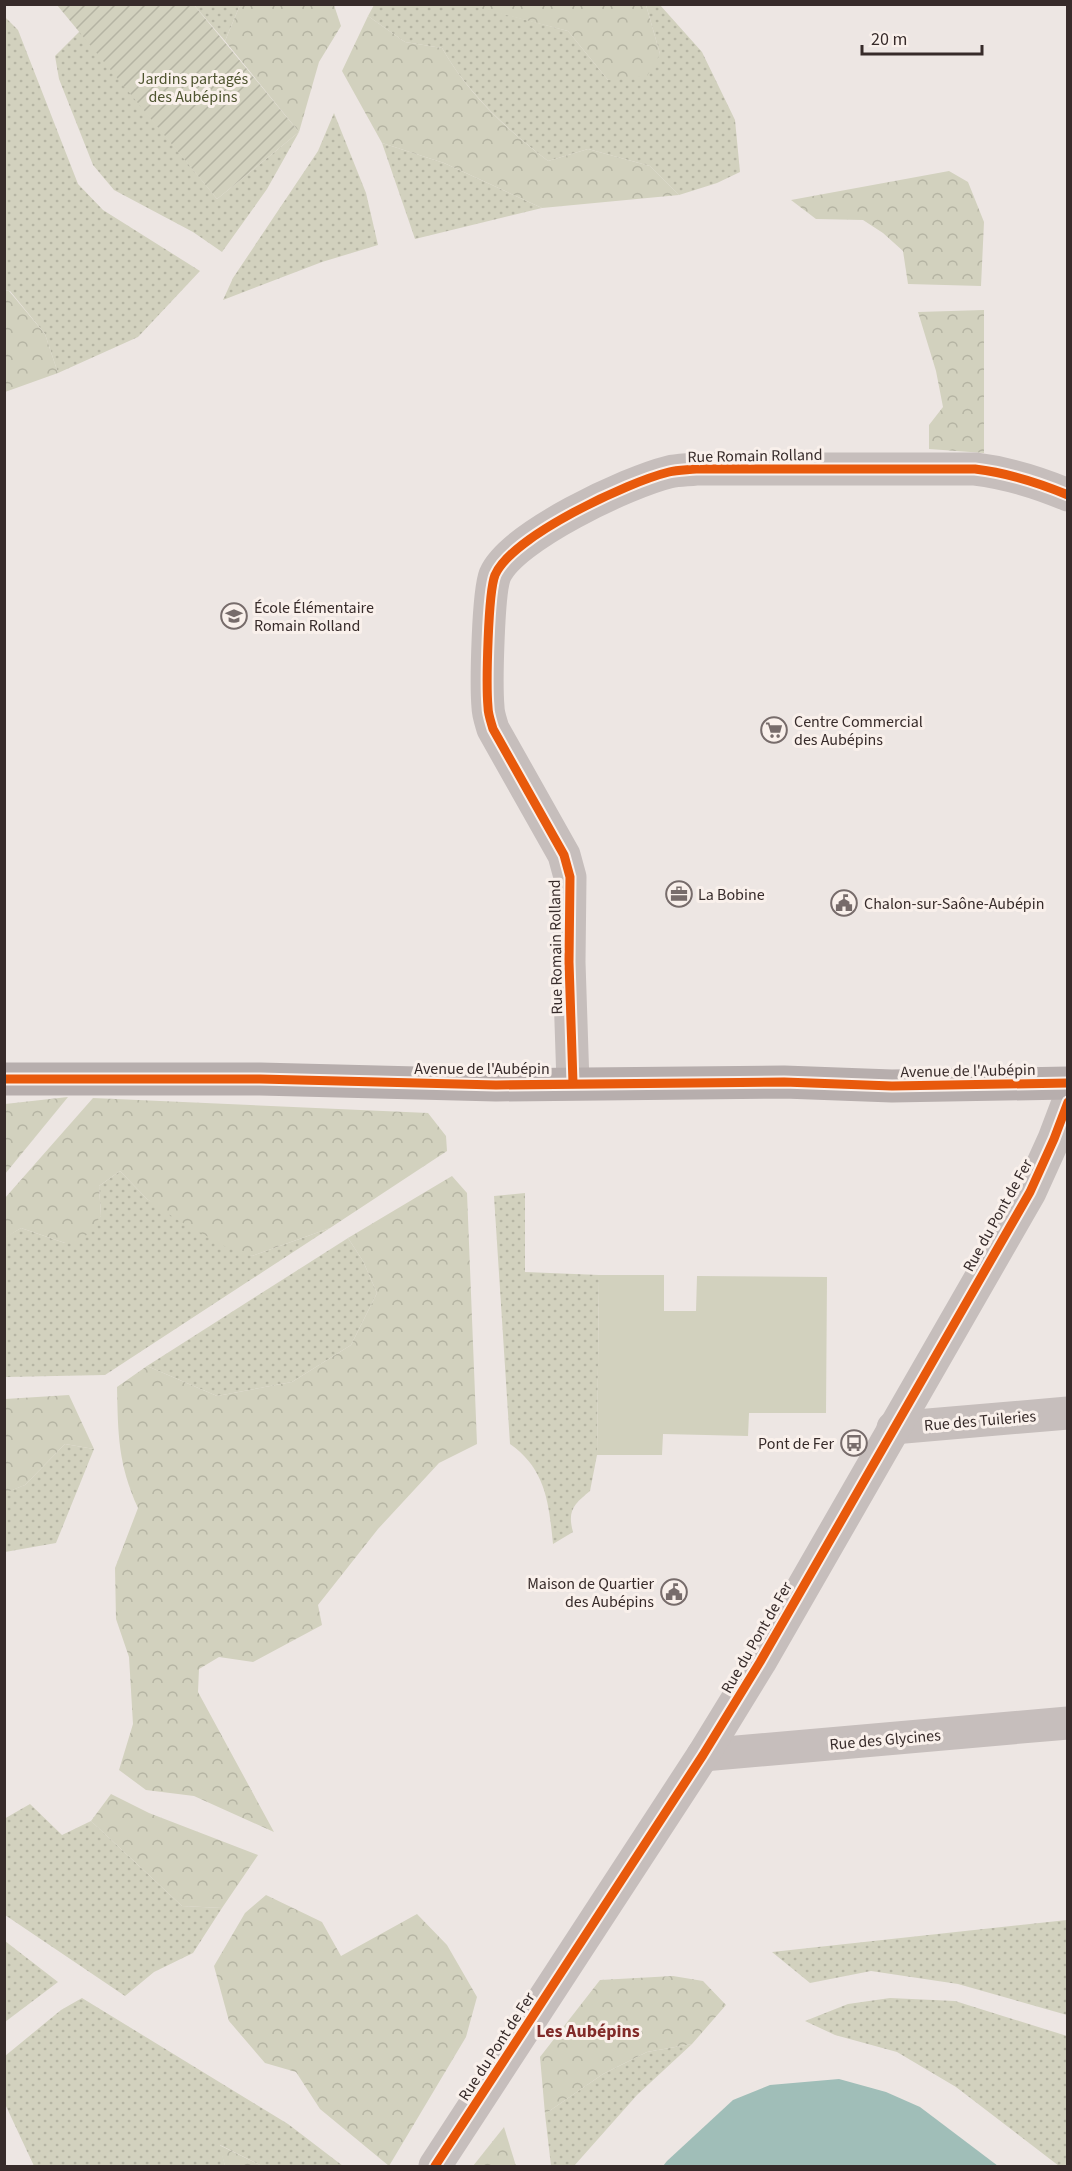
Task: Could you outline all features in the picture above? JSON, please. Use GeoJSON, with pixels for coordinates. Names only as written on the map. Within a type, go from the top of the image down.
{"type":"FeatureCollection","features":[{"type":"Feature","properties":{"kind":"street","name":"Rue Romain Rolland"},"geometry":{"type":"LineString","coordinates":[[573,1083],[569,962],[570,877],[564,855],[493,729],[488,709],[491,611],[495,575],[509,555],[542,530],[634,484],[669,472],[696,469],[975,470],[1002,473],[1035,482],[1068,495]]}},
{"type":"Feature","properties":{"kind":"street","name":"Avenue de l'Aubépin"},"geometry":{"type":"LineString","coordinates":[[4,1079],[260,1079],[496,1085],[784,1082],[892,1086],[1068,1083]]}},
{"type":"Feature","properties":{"kind":"street","name":"Rue du Pont de Fer"},"geometry":{"type":"LineString","coordinates":[[435,2166],[703,1755],[760,1662],[1030,1192],[1068,1102]]}},
{"type":"Feature","properties":{"kind":"street","name":"Rue des Tuileries"},"geometry":{"type":"LineString","coordinates":[[893,1428],[1068,1413]]}},
{"type":"Feature","properties":{"kind":"street","name":"Rue des Glycines"},"geometry":{"type":"LineString","coordinates":[[703,1755],[1068,1723]]}},
{"type":"Feature","properties":{"kind":"green space"},"geometry":{"type":"Polygon","coordinates":[[[467,4],[568,31],[608,80],[660,54],[646,5],[660,5],[702,52],[735,120],[740,172],[717,183],[679,195],[650,166],[588,149],[548,161],[489,110],[464,81],[442,48],[405,42],[368,16],[374,5],[467,4]]]}},
{"type":"Feature","properties":{"kind":"green space","name":"Jardins partagés des Aubépins"},"geometry":{"type":"Polygon","coordinates":[[[57,5],[194,5],[299,132],[217,199],[57,5]]]}},
{"type":"Feature","properties":{"kind":"green space"},"geometry":{"type":"Polygon","coordinates":[[[194,5],[240,5],[225,41],[194,5]]]}},
{"type":"Feature","properties":{"kind":"green space"},"geometry":{"type":"Polygon","coordinates":[[[240,5],[334,5],[341,26],[319,62],[299,132],[225,41],[240,5]]]}},
{"type":"Feature","properties":{"kind":"green space"},"geometry":{"type":"Polygon","coordinates":[[[467,5],[646,5],[660,54],[647,76],[608,80],[568,31],[467,5]]]}},
{"type":"Feature","properties":{"kind":"green space"},"geometry":{"type":"Polygon","coordinates":[[[4,16],[18,30],[78,184],[103,210],[200,271],[138,337],[58,373],[45,334],[10,291],[5,290],[4,16]]]}},
{"type":"Feature","properties":{"kind":"green space"},"geometry":{"type":"Polygon","coordinates":[[[368,16],[405,42],[442,48],[464,81],[489,110],[548,161],[588,149],[650,166],[679,195],[542,208],[444,163],[382,143],[342,71],[368,16]]]}},
{"type":"Feature","properties":{"kind":"green space"},"geometry":{"type":"Polygon","coordinates":[[[80,31],[217,199],[299,132],[267,189],[222,252],[193,232],[114,190],[93,165],[59,79],[55,56],[80,31]]]}},
{"type":"Feature","properties":{"kind":"green space"},"geometry":{"type":"Polygon","coordinates":[[[334,113],[366,193],[378,245],[322,262],[223,300],[233,278],[318,151],[334,113]]]}},
{"type":"Feature","properties":{"kind":"green space"},"geometry":{"type":"Polygon","coordinates":[[[382,143],[444,163],[542,208],[415,239],[382,143]]]}},
{"type":"Feature","properties":{"kind":"green space"},"geometry":{"type":"Polygon","coordinates":[[[949,171],[968,182],[984,222],[981,286],[908,284],[903,251],[883,233],[863,220],[816,219],[791,200],[949,171]]]}},
{"type":"Feature","properties":{"kind":"green space"},"geometry":{"type":"Polygon","coordinates":[[[5,290],[9,291],[45,334],[58,373],[5,392],[5,290]]]}},
{"type":"Feature","properties":{"kind":"green space"},"geometry":{"type":"Polygon","coordinates":[[[984,310],[984,453],[929,449],[929,425],[943,407],[936,371],[918,312],[984,310]]]}},
{"type":"Feature","properties":{"kind":"green space"},"geometry":{"type":"Polygon","coordinates":[[[68,1097],[5,1174],[5,1104],[68,1097]]]}},
{"type":"Feature","properties":{"kind":"green space"},"geometry":{"type":"Polygon","coordinates":[[[93,1098],[428,1113],[446,1136],[447,1151],[330,1228],[252,1256],[228,1248],[176,1219],[147,1199],[120,1171],[99,1186],[101,1216],[81,1242],[65,1243],[21,1228],[5,1238],[5,1198],[93,1098]]]}},
{"type":"Feature","properties":{"kind":"green space"},"geometry":{"type":"Polygon","coordinates":[[[120,1171],[147,1199],[252,1256],[330,1228],[105,1375],[5,1377],[4,1238],[21,1228],[65,1243],[101,1216],[99,1186],[120,1171]]]}},
{"type":"Feature","properties":{"kind":"green space"},"geometry":{"type":"Polygon","coordinates":[[[452,1176],[467,1193],[477,1444],[439,1463],[378,1529],[318,1605],[322,1625],[253,1662],[219,1657],[199,1669],[198,1692],[274,1832],[194,1796],[146,1790],[119,1770],[133,1724],[129,1657],[116,1619],[115,1568],[138,1508],[126,1477],[120,1449],[117,1387],[147,1366],[217,1396],[292,1382],[351,1345],[377,1293],[363,1261],[348,1238],[452,1176]]]}},
{"type":"Feature","properties":{"kind":"green space"},"geometry":{"type":"Polygon","coordinates":[[[525,1193],[525,1272],[599,1275],[597,1455],[590,1491],[573,1508],[571,1525],[573,1532],[553,1544],[544,1488],[531,1465],[510,1444],[494,1196],[525,1193]]]}},
{"type":"Feature","properties":{"kind":"green space"},"geometry":{"type":"Polygon","coordinates":[[[348,1238],[363,1261],[377,1293],[351,1345],[292,1382],[217,1396],[147,1366],[348,1238]]]}},
{"type":"Feature","properties":{"kind":"green space"},"geometry":{"type":"Polygon","coordinates":[[[599,1275],[664,1275],[664,1311],[696,1311],[697,1276],[827,1277],[826,1413],[749,1413],[748,1436],[663,1434],[662,1455],[597,1455],[599,1275]]]}},
{"type":"Feature","properties":{"kind":"green space"},"geometry":{"type":"Polygon","coordinates":[[[69,1395],[94,1449],[65,1444],[25,1485],[5,1493],[5,1399],[69,1395]]]}},
{"type":"Feature","properties":{"kind":"green space"},"geometry":{"type":"Polygon","coordinates":[[[65,1444],[94,1449],[56,1543],[5,1552],[4,1493],[25,1485],[65,1444]]]}},
{"type":"Feature","properties":{"kind":"green space"},"geometry":{"type":"Polygon","coordinates":[[[111,1794],[149,1813],[258,1855],[222,1908],[182,1906],[91,1821],[111,1794]]]}},
{"type":"Feature","properties":{"kind":"green space"},"geometry":{"type":"Polygon","coordinates":[[[30,1804],[62,1835],[91,1821],[182,1906],[222,1908],[193,1953],[154,1972],[125,1996],[5,1915],[4,1819],[30,1804]]]}},
{"type":"Feature","properties":{"kind":"green space"},"geometry":{"type":"Polygon","coordinates":[[[266,1895],[322,1922],[341,1956],[417,1914],[447,1945],[477,1997],[466,2037],[389,2166],[320,2109],[296,2072],[265,2063],[229,2021],[214,1966],[245,1913],[266,1895]]]}},
{"type":"Feature","properties":{"kind":"green space"},"geometry":{"type":"Polygon","coordinates":[[[1067,1920],[1067,2015],[958,1984],[871,1971],[810,1983],[772,1952],[1067,1920]]]}},
{"type":"Feature","properties":{"kind":"green space"},"geometry":{"type":"Polygon","coordinates":[[[5,1941],[58,1982],[5,2022],[5,1941]]]}},
{"type":"Feature","properties":{"kind":"green space"},"geometry":{"type":"Polygon","coordinates":[[[673,1976],[703,1981],[726,2005],[692,2044],[647,2052],[603,2074],[545,2114],[540,2057],[600,1980],[673,1976]]]}},
{"type":"Feature","properties":{"kind":"green space"},"geometry":{"type":"Polygon","coordinates":[[[82,1998],[288,2124],[343,2166],[262,2166],[220,2145],[225,2166],[34,2166],[5,2104],[5,2056],[61,2010],[82,1998]]]}},
{"type":"Feature","properties":{"kind":"green space"},"geometry":{"type":"Polygon","coordinates":[[[890,1998],[955,2001],[1067,2036],[1067,2166],[1059,2166],[956,2087],[897,2052],[835,2035],[805,2021],[848,2004],[890,1998]]]}},
{"type":"Feature","properties":{"kind":"green space"},"geometry":{"type":"Polygon","coordinates":[[[692,2044],[637,2095],[574,2166],[551,2166],[545,2114],[603,2074],[647,2052],[692,2044]]]}},
{"type":"Feature","properties":{"kind":"green space"},"geometry":{"type":"Polygon","coordinates":[[[504,2127],[516,2166],[473,2166],[504,2127]]]}},
{"type":"Feature","properties":{"kind":"green space"},"geometry":{"type":"Polygon","coordinates":[[[219,2145],[262,2166],[225,2166],[219,2145]]]}},
{"type":"Feature","properties":{"kind":"water"},"geometry":{"type":"Polygon","coordinates":[[[839,2079],[886,2092],[920,2107],[998,2166],[663,2166],[733,2100],[770,2085],[839,2079]]]}},
{"type":"Feature","properties":{"kind":"cycle path"},"geometry":{"type":"LineString","coordinates":[[573,1083],[569,962],[570,877],[564,855],[493,729],[488,710],[487,660],[491,600],[495,575],[506,560],[524,544],[573,513],[627,487],[679,470],[975,469],[1022,479],[1068,495]]}},
{"type":"Feature","properties":{"kind":"cycle path"},"geometry":{"type":"LineString","coordinates":[[4,1079],[260,1079],[496,1085],[784,1082],[892,1086],[1068,1083]]}},
{"type":"Feature","properties":{"kind":"cycle path"},"geometry":{"type":"LineString","coordinates":[[435,2166],[703,1755],[760,1662],[1030,1192],[1068,1102]]}},
{"type":"Feature","properties":{"kind":"place","name":"École Élémentaire Romain Rolland"},"geometry":{"type":"Point","coordinates":[234,616]}},
{"type":"Feature","properties":{"kind":"place","name":"Centre Commercial des Aubépins"},"geometry":{"type":"Point","coordinates":[774,730]}},
{"type":"Feature","properties":{"kind":"place","name":"La Bobine"},"geometry":{"type":"Point","coordinates":[679,894]}},
{"type":"Feature","properties":{"kind":"place","name":"Chalon-sur-Saône-Aubépin"},"geometry":{"type":"Point","coordinates":[844,903]}},
{"type":"Feature","properties":{"kind":"place","name":"Pont de Fer"},"geometry":{"type":"Point","coordinates":[854,1443]}},
{"type":"Feature","properties":{"kind":"place","name":"Maison de Quartier des Aubépins"},"geometry":{"type":"Point","coordinates":[674,1592]}},
{"type":"Feature","properties":{"kind":"district","name":"Les Aubépins"},"geometry":{"type":"Point","coordinates":[588,2031]}}]}
